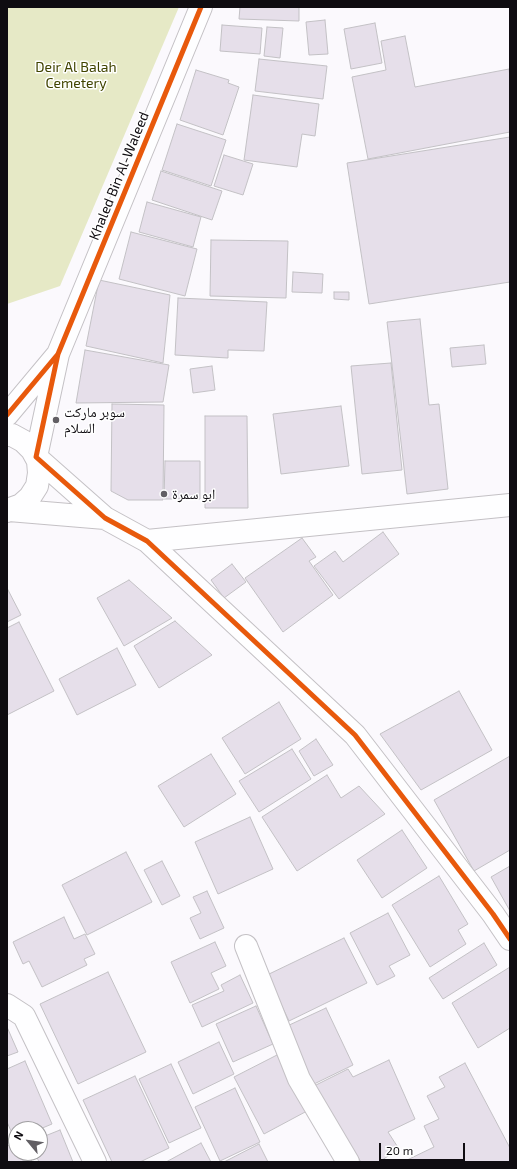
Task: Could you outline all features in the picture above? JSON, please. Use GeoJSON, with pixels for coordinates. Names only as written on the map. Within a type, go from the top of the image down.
{"type":"FeatureCollection","features":[{"type":"Feature","properties":{"kind":"street","name":"Khaled Bin Al-Waleed"},"geometry":{"type":"LineString","coordinates":[[58,354],[201,7]]}},
{"type":"Feature","properties":{"kind":"street"},"geometry":{"type":"LineString","coordinates":[[7,415],[58,354]]}},
{"type":"Feature","properties":{"kind":"street"},"geometry":{"type":"LineString","coordinates":[[36,457],[58,354]]}},
{"type":"Feature","properties":{"kind":"street"},"geometry":{"type":"LineString","coordinates":[[7,435],[12,435],[24,441],[32,450],[38,461],[39,474],[37,486],[30,497],[21,505],[8,511]]}},
{"type":"Feature","properties":{"kind":"street"},"geometry":{"type":"LineString","coordinates":[[36,457],[105,518],[147,540],[355,735],[488,908],[510,939]]}},
{"type":"Feature","properties":{"kind":"street"},"geometry":{"type":"LineString","coordinates":[[147,540],[510,505]]}},
{"type":"Feature","properties":{"kind":"street"},"geometry":{"type":"LineString","coordinates":[[8,511],[105,518]]}},
{"type":"Feature","properties":{"kind":"street"},"geometry":{"type":"LineString","coordinates":[[246,946],[299,1079],[348,1162]]}},
{"type":"Feature","properties":{"kind":"street"},"geometry":{"type":"LineString","coordinates":[[7,1005],[24,1016],[94,1162]]}},
{"type":"Feature","properties":{"kind":"green space","name":"Deir Al Balah Cemetery"},"geometry":{"type":"Polygon","coordinates":[[[7,7],[179,7],[60,286],[7,304],[7,7]]]}},
{"type":"Feature","properties":{"kind":"building"},"geometry":{"type":"Polygon","coordinates":[[[240,7],[299,7],[299,21],[239,19],[240,7]]]}},
{"type":"Feature","properties":{"kind":"building"},"geometry":{"type":"Polygon","coordinates":[[[325,20],[328,54],[309,55],[306,22],[325,20]]]}},
{"type":"Feature","properties":{"kind":"building"},"geometry":{"type":"Polygon","coordinates":[[[375,23],[382,63],[351,69],[344,29],[375,23]]]}},
{"type":"Feature","properties":{"kind":"building"},"geometry":{"type":"Polygon","coordinates":[[[222,25],[262,28],[260,54],[220,51],[222,25]]]}},
{"type":"Feature","properties":{"kind":"building"},"geometry":{"type":"Polygon","coordinates":[[[267,27],[283,28],[280,58],[264,56],[267,27]]]}},
{"type":"Feature","properties":{"kind":"building"},"geometry":{"type":"Polygon","coordinates":[[[405,36],[415,87],[509,69],[510,132],[368,159],[352,77],[386,70],[381,41],[405,36]]]}},
{"type":"Feature","properties":{"kind":"building"},"geometry":{"type":"Polygon","coordinates":[[[259,59],[327,66],[323,99],[255,91],[259,59]]]}},
{"type":"Feature","properties":{"kind":"building"},"geometry":{"type":"Polygon","coordinates":[[[196,70],[229,80],[228,83],[239,87],[223,135],[180,120],[196,70]]]}},
{"type":"Feature","properties":{"kind":"building"},"geometry":{"type":"Polygon","coordinates":[[[253,95],[319,104],[315,136],[302,134],[297,167],[244,160],[253,95]]]}},
{"type":"Feature","properties":{"kind":"building"},"geometry":{"type":"Polygon","coordinates":[[[177,124],[226,140],[211,186],[162,170],[177,124]]]}},
{"type":"Feature","properties":{"kind":"building"},"geometry":{"type":"Polygon","coordinates":[[[510,137],[510,282],[369,304],[347,163],[510,137]]]}},
{"type":"Feature","properties":{"kind":"building"},"geometry":{"type":"Polygon","coordinates":[[[224,155],[253,164],[243,195],[214,186],[224,155]]]}},
{"type":"Feature","properties":{"kind":"building"},"geometry":{"type":"Polygon","coordinates":[[[161,171],[222,191],[212,220],[152,200],[161,171]]]}},
{"type":"Feature","properties":{"kind":"building"},"geometry":{"type":"Polygon","coordinates":[[[147,202],[201,217],[193,247],[139,232],[147,202]]]}},
{"type":"Feature","properties":{"kind":"building"},"geometry":{"type":"Polygon","coordinates":[[[131,232],[197,249],[185,296],[119,279],[131,232]]]}},
{"type":"Feature","properties":{"kind":"building"},"geometry":{"type":"Polygon","coordinates":[[[211,240],[288,241],[286,298],[210,296],[211,240]]]}},
{"type":"Feature","properties":{"kind":"building"},"geometry":{"type":"Polygon","coordinates":[[[293,272],[323,274],[322,293],[292,292],[293,272]]]}},
{"type":"Feature","properties":{"kind":"building"},"geometry":{"type":"Polygon","coordinates":[[[99,280],[170,295],[163,363],[86,346],[99,280]]]}},
{"type":"Feature","properties":{"kind":"building"},"geometry":{"type":"Polygon","coordinates":[[[334,292],[349,292],[349,300],[334,299],[334,292]]]}},
{"type":"Feature","properties":{"kind":"building"},"geometry":{"type":"Polygon","coordinates":[[[178,298],[267,302],[264,351],[228,350],[228,358],[175,355],[178,298]]]}},
{"type":"Feature","properties":{"kind":"building"},"geometry":{"type":"Polygon","coordinates":[[[420,319],[429,405],[439,404],[448,489],[407,494],[387,322],[420,319]]]}},
{"type":"Feature","properties":{"kind":"building"},"geometry":{"type":"Polygon","coordinates":[[[484,345],[486,364],[452,367],[450,348],[484,345]]]}},
{"type":"Feature","properties":{"kind":"building"},"geometry":{"type":"Polygon","coordinates":[[[85,350],[169,365],[163,402],[76,403],[85,350]]]}},
{"type":"Feature","properties":{"kind":"building"},"geometry":{"type":"Polygon","coordinates":[[[391,363],[402,470],[362,474],[351,366],[391,363]]]}},
{"type":"Feature","properties":{"kind":"building"},"geometry":{"type":"Polygon","coordinates":[[[212,366],[215,390],[193,393],[190,369],[212,366]]]}},
{"type":"Feature","properties":{"kind":"building"},"geometry":{"type":"Polygon","coordinates":[[[112,404],[164,405],[163,500],[128,500],[111,491],[112,404]]]}},
{"type":"Feature","properties":{"kind":"building"},"geometry":{"type":"Polygon","coordinates":[[[341,406],[349,466],[281,474],[273,414],[341,406]]]}},
{"type":"Feature","properties":{"kind":"building"},"geometry":{"type":"Polygon","coordinates":[[[205,416],[247,416],[248,508],[205,508],[205,416]]]}},
{"type":"Feature","properties":{"kind":"building"},"geometry":{"type":"Polygon","coordinates":[[[165,461],[200,461],[200,499],[164,499],[165,461]]]}},
{"type":"Feature","properties":{"kind":"building"},"geometry":{"type":"Polygon","coordinates":[[[383,532],[399,554],[339,599],[314,566],[335,551],[343,562],[383,532]]]}},
{"type":"Feature","properties":{"kind":"building"},"geometry":{"type":"Polygon","coordinates":[[[302,538],[316,557],[309,561],[333,595],[283,632],[245,578],[302,538]]]}},
{"type":"Feature","properties":{"kind":"building"},"geometry":{"type":"Polygon","coordinates":[[[232,564],[246,582],[224,598],[211,580],[232,564]]]}},
{"type":"Feature","properties":{"kind":"building"},"geometry":{"type":"Polygon","coordinates":[[[129,580],[172,618],[124,646],[97,598],[129,580]]]}},
{"type":"Feature","properties":{"kind":"building"},"geometry":{"type":"Polygon","coordinates":[[[7,588],[21,615],[7,622],[7,588]]]}},
{"type":"Feature","properties":{"kind":"building"},"geometry":{"type":"Polygon","coordinates":[[[175,621],[212,655],[159,688],[134,646],[175,621]]]}},
{"type":"Feature","properties":{"kind":"building"},"geometry":{"type":"Polygon","coordinates":[[[19,622],[54,691],[7,715],[7,628],[19,622]]]}},
{"type":"Feature","properties":{"kind":"building"},"geometry":{"type":"Polygon","coordinates":[[[117,648],[136,685],[77,715],[59,679],[117,648]]]}},
{"type":"Feature","properties":{"kind":"building"},"geometry":{"type":"Polygon","coordinates":[[[459,691],[492,750],[421,790],[380,734],[459,691]]]}},
{"type":"Feature","properties":{"kind":"building"},"geometry":{"type":"Polygon","coordinates":[[[279,702],[301,739],[245,774],[222,738],[279,702]]]}},
{"type":"Feature","properties":{"kind":"building"},"geometry":{"type":"Polygon","coordinates":[[[316,739],[333,765],[314,776],[299,751],[316,739]]]}},
{"type":"Feature","properties":{"kind":"building"},"geometry":{"type":"Polygon","coordinates":[[[292,749],[311,779],[259,812],[239,781],[292,749]]]}},
{"type":"Feature","properties":{"kind":"building"},"geometry":{"type":"Polygon","coordinates":[[[211,754],[236,794],[184,827],[158,786],[211,754]]]}},
{"type":"Feature","properties":{"kind":"building"},"geometry":{"type":"Polygon","coordinates":[[[510,756],[510,850],[474,871],[434,800],[510,756]]]}},
{"type":"Feature","properties":{"kind":"building"},"geometry":{"type":"Polygon","coordinates":[[[327,775],[341,798],[359,786],[385,814],[297,871],[262,817],[327,775]]]}},
{"type":"Feature","properties":{"kind":"building"},"geometry":{"type":"Polygon","coordinates":[[[250,817],[273,869],[218,894],[195,842],[250,817]]]}},
{"type":"Feature","properties":{"kind":"building"},"geometry":{"type":"Polygon","coordinates":[[[402,830],[427,868],[382,898],[357,860],[402,830]]]}},
{"type":"Feature","properties":{"kind":"building"},"geometry":{"type":"Polygon","coordinates":[[[126,852],[152,902],[87,935],[62,885],[126,852]]]}},
{"type":"Feature","properties":{"kind":"building"},"geometry":{"type":"Polygon","coordinates":[[[162,861],[180,896],[162,905],[144,870],[162,861]]]}},
{"type":"Feature","properties":{"kind":"building"},"geometry":{"type":"Polygon","coordinates":[[[510,866],[510,911],[491,877],[510,866]]]}},
{"type":"Feature","properties":{"kind":"building"},"geometry":{"type":"Polygon","coordinates":[[[439,876],[468,924],[458,930],[466,944],[430,967],[392,905],[439,876]]]}},
{"type":"Feature","properties":{"kind":"building"},"geometry":{"type":"Polygon","coordinates":[[[207,891],[224,928],[200,939],[190,918],[201,913],[193,897],[207,891]]]}},
{"type":"Feature","properties":{"kind":"building"},"geometry":{"type":"Polygon","coordinates":[[[388,913],[410,955],[389,966],[395,976],[377,985],[350,933],[388,913]]]}},
{"type":"Feature","properties":{"kind":"building"},"geometry":{"type":"Polygon","coordinates":[[[64,917],[74,939],[85,934],[95,954],[84,959],[87,965],[42,987],[29,961],[23,964],[13,942],[64,917]]]}},
{"type":"Feature","properties":{"kind":"building"},"geometry":{"type":"Polygon","coordinates":[[[344,938],[367,983],[289,1021],[267,975],[344,938]]]}},
{"type":"Feature","properties":{"kind":"building"},"geometry":{"type":"Polygon","coordinates":[[[215,942],[226,966],[211,973],[219,989],[190,1003],[171,962],[215,942]]]}},
{"type":"Feature","properties":{"kind":"building"},"geometry":{"type":"Polygon","coordinates":[[[484,943],[497,965],[443,999],[429,978],[484,943]]]}},
{"type":"Feature","properties":{"kind":"building"},"geometry":{"type":"Polygon","coordinates":[[[510,967],[510,1028],[478,1048],[452,1003],[510,967]]]}},
{"type":"Feature","properties":{"kind":"building"},"geometry":{"type":"Polygon","coordinates":[[[108,972],[146,1052],[78,1084],[40,1004],[108,972]]]}},
{"type":"Feature","properties":{"kind":"building"},"geometry":{"type":"Polygon","coordinates":[[[240,975],[253,1003],[202,1027],[192,1005],[224,991],[221,985],[240,975]]]}},
{"type":"Feature","properties":{"kind":"building"},"geometry":{"type":"Polygon","coordinates":[[[256,1006],[273,1044],[233,1062],[216,1024],[256,1006]]]}},
{"type":"Feature","properties":{"kind":"building"},"geometry":{"type":"Polygon","coordinates":[[[326,1008],[353,1065],[312,1085],[285,1027],[326,1008]]]}},
{"type":"Feature","properties":{"kind":"building"},"geometry":{"type":"Polygon","coordinates":[[[7,1027],[18,1052],[7,1056],[7,1027]]]}},
{"type":"Feature","properties":{"kind":"building"},"geometry":{"type":"Polygon","coordinates":[[[219,1042],[234,1074],[193,1094],[178,1062],[219,1042]]]}},
{"type":"Feature","properties":{"kind":"building"},"geometry":{"type":"Polygon","coordinates":[[[277,1055],[307,1111],[264,1134],[234,1077],[277,1055]]]}},
{"type":"Feature","properties":{"kind":"building"},"geometry":{"type":"Polygon","coordinates":[[[389,1060],[415,1119],[388,1132],[399,1149],[379,1162],[361,1162],[314,1086],[348,1069],[353,1077],[389,1060]]]}},
{"type":"Feature","properties":{"kind":"building"},"geometry":{"type":"Polygon","coordinates":[[[25,1061],[52,1124],[48,1126],[48,1121],[8,1121],[8,1124],[7,1069],[25,1061]]]}},
{"type":"Feature","properties":{"kind":"building"},"geometry":{"type":"Polygon","coordinates":[[[465,1063],[510,1148],[510,1162],[403,1162],[434,1147],[424,1126],[439,1119],[427,1096],[445,1087],[439,1077],[465,1063]]]}},
{"type":"Feature","properties":{"kind":"building"},"geometry":{"type":"Polygon","coordinates":[[[171,1064],[201,1128],[169,1143],[139,1079],[171,1064]]]}},
{"type":"Feature","properties":{"kind":"building"},"geometry":{"type":"Polygon","coordinates":[[[135,1076],[169,1148],[140,1162],[112,1162],[83,1100],[135,1076]]]}},
{"type":"Feature","properties":{"kind":"building"},"geometry":{"type":"Polygon","coordinates":[[[235,1088],[260,1142],[220,1161],[195,1107],[235,1088]]]}},
{"type":"Feature","properties":{"kind":"building"},"geometry":{"type":"Polygon","coordinates":[[[60,1130],[73,1162],[39,1162],[48,1161],[48,1135],[60,1130]]]}},
{"type":"Feature","properties":{"kind":"building"},"geometry":{"type":"Polygon","coordinates":[[[201,1143],[211,1162],[166,1162],[201,1143]]]}},
{"type":"Feature","properties":{"kind":"building"},"geometry":{"type":"Polygon","coordinates":[[[259,1144],[268,1162],[224,1162],[259,1144]]]}},
{"type":"Feature","properties":{"kind":"building"},"geometry":{"type":"Polygon","coordinates":[[[7,1146],[8,1161],[32,1162],[7,1162],[7,1146]]]}},
{"type":"Feature","properties":{"kind":"cycle path"},"geometry":{"type":"LineString","coordinates":[[58,354],[201,7]]}},
{"type":"Feature","properties":{"kind":"cycle path"},"geometry":{"type":"LineString","coordinates":[[7,415],[58,354],[36,457],[105,518],[147,541],[355,735],[493,914],[510,939]]}},
{"type":"Feature","properties":{"kind":"place","name":"سوبر ماركت السلام"},"geometry":{"type":"Point","coordinates":[56,420]}},
{"type":"Feature","properties":{"kind":"place","name":"ابو سمرة"},"geometry":{"type":"Point","coordinates":[164,494]}}]}
